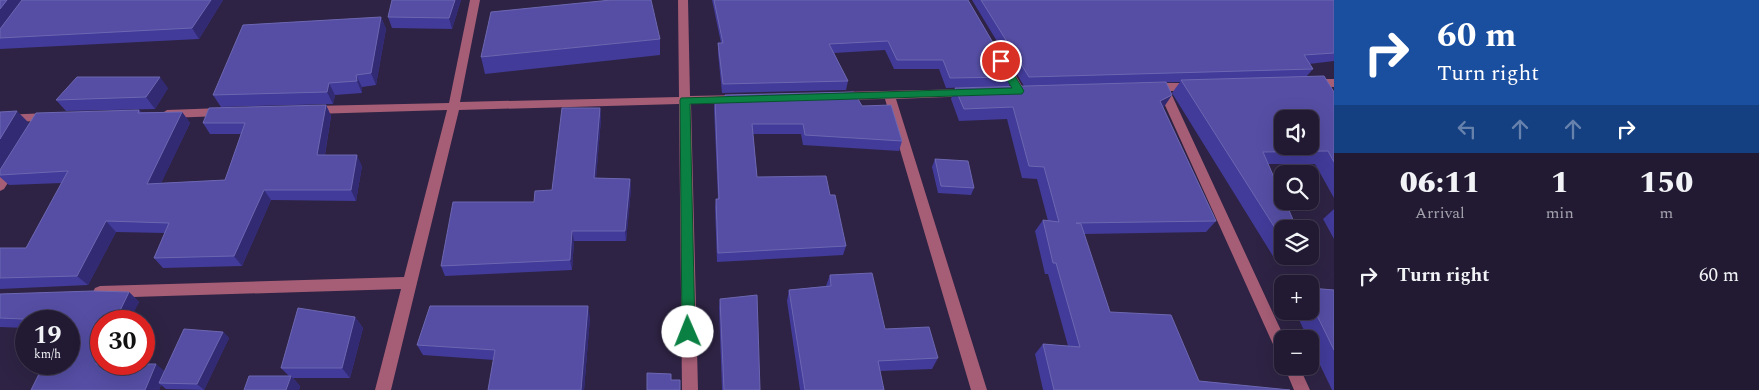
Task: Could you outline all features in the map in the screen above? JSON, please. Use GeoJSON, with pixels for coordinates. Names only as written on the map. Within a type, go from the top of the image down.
{"type":"FeatureCollection","features":[{"type":"Feature","properties":{"kind":"street"},"geometry":{"type":"LineString","coordinates":[[383,390],[454,106],[475,0]]}},
{"type":"Feature","properties":{"kind":"street"},"geometry":{"type":"LineString","coordinates":[[683,0],[690,390]]}},
{"type":"Feature","properties":{"kind":"street"},"geometry":{"type":"LineString","coordinates":[[1000,58],[1019,91]]}},
{"type":"Feature","properties":{"kind":"street"},"geometry":{"type":"LineString","coordinates":[[1296,84],[1334,83]]}},
{"type":"Feature","properties":{"kind":"street"},"geometry":{"type":"LineString","coordinates":[[1143,88],[1200,86]]}},
{"type":"Feature","properties":{"kind":"street"},"geometry":{"type":"LineString","coordinates":[[1162,87],[1274,331]]}},
{"type":"Feature","properties":{"kind":"street"},"geometry":{"type":"LineString","coordinates":[[831,96],[979,92]]}},
{"type":"Feature","properties":{"kind":"street"},"geometry":{"type":"LineString","coordinates":[[889,95],[979,390]]}},
{"type":"Feature","properties":{"kind":"street"},"geometry":{"type":"LineString","coordinates":[[297,110],[753,98]]}},
{"type":"Feature","properties":{"kind":"street"},"geometry":{"type":"LineString","coordinates":[[160,114],[238,112]]}},
{"type":"Feature","properties":{"kind":"street"},"geometry":{"type":"LineString","coordinates":[[0,118],[61,116]]}},
{"type":"Feature","properties":{"kind":"street"},"geometry":{"type":"LineString","coordinates":[[32,132],[42,117]]}},
{"type":"Feature","properties":{"kind":"street"},"geometry":{"type":"LineString","coordinates":[[0,186],[18,156]]}},
{"type":"Feature","properties":{"kind":"street"},"geometry":{"type":"LineString","coordinates":[[88,293],[410,283]]}},
{"type":"Feature","properties":{"kind":"street"},"geometry":{"type":"LineString","coordinates":[[1295,375],[1302,390]]}},
{"type":"Feature","properties":{"kind":"building"},"geometry":{"type":"Polygon","coordinates":[[[0,0],[7,0],[0,9],[0,0]]]}},
{"type":"Feature","properties":{"kind":"building"},"geometry":{"type":"Polygon","coordinates":[[[22,0],[211,0],[192,28],[0,38],[0,29],[22,0]]]}},
{"type":"Feature","properties":{"kind":"building"},"geometry":{"type":"Polygon","coordinates":[[[392,0],[455,0],[449,18],[388,17],[392,0]]]}},
{"type":"Feature","properties":{"kind":"building"},"geometry":{"type":"Polygon","coordinates":[[[611,0],[651,0],[660,39],[481,57],[491,12],[611,0]]]}},
{"type":"Feature","properties":{"kind":"building"},"geometry":{"type":"Polygon","coordinates":[[[714,0],[968,0],[1013,77],[950,78],[943,60],[897,60],[888,41],[829,44],[848,81],[723,84],[718,43],[723,43],[714,0]]]}},
{"type":"Feature","properties":{"kind":"building"},"geometry":{"type":"Polygon","coordinates":[[[981,0],[1334,0],[1334,53],[1304,55],[1313,69],[1029,77],[981,0]]]}},
{"type":"Feature","properties":{"kind":"building"},"geometry":{"type":"Polygon","coordinates":[[[381,17],[371,73],[356,75],[357,81],[329,83],[327,92],[213,95],[243,25],[381,17]]]}},
{"type":"Feature","properties":{"kind":"building"},"geometry":{"type":"Polygon","coordinates":[[[1324,76],[1334,92],[1334,162],[1328,151],[1319,151],[1319,110],[1274,110],[1274,152],[1263,152],[1274,177],[1274,210],[1289,210],[1293,220],[1274,220],[1274,226],[1181,80],[1324,76]]]}},
{"type":"Feature","properties":{"kind":"building"},"geometry":{"type":"Polygon","coordinates":[[[77,77],[160,77],[146,97],[56,100],[77,77]]]}},
{"type":"Feature","properties":{"kind":"building"},"geometry":{"type":"Polygon","coordinates":[[[1166,82],[1172,95],[1160,101],[1216,221],[1076,223],[1081,224],[1110,312],[1171,315],[1199,381],[1290,390],[1054,390],[1043,344],[1080,347],[1056,263],[1053,263],[1043,220],[1059,222],[1044,167],[1029,166],[1013,107],[964,109],[955,88],[1166,82]]]}},
{"type":"Feature","properties":{"kind":"building"},"geometry":{"type":"Polygon","coordinates":[[[854,92],[862,106],[891,105],[902,141],[805,135],[803,124],[752,124],[757,177],[826,176],[830,195],[835,195],[846,246],[718,253],[716,199],[719,199],[715,99],[725,99],[725,95],[854,92]]]}},
{"type":"Feature","properties":{"kind":"building"},"geometry":{"type":"Polygon","coordinates":[[[326,105],[317,155],[357,155],[351,190],[264,190],[234,256],[154,258],[169,223],[106,221],[77,276],[0,278],[0,248],[26,248],[68,171],[0,175],[0,170],[36,113],[139,110],[138,113],[182,112],[147,184],[225,180],[245,123],[203,123],[209,108],[326,105]]]}},
{"type":"Feature","properties":{"kind":"building"},"geometry":{"type":"Polygon","coordinates":[[[562,108],[600,108],[594,178],[630,179],[625,231],[572,231],[570,260],[441,266],[453,202],[534,202],[535,191],[552,190],[562,108]]]}},
{"type":"Feature","properties":{"kind":"building"},"geometry":{"type":"Polygon","coordinates":[[[17,111],[0,139],[0,112],[17,111]]]}},
{"type":"Feature","properties":{"kind":"building"},"geometry":{"type":"Polygon","coordinates":[[[935,159],[968,161],[974,188],[941,186],[935,159]]]}},
{"type":"Feature","properties":{"kind":"building"},"geometry":{"type":"Polygon","coordinates":[[[872,273],[885,329],[929,327],[938,358],[878,361],[884,390],[805,390],[789,290],[831,286],[830,275],[872,273]]]}},
{"type":"Feature","properties":{"kind":"building"},"geometry":{"type":"Polygon","coordinates":[[[1319,289],[1334,290],[1334,350],[1319,319],[1319,289]]]}},
{"type":"Feature","properties":{"kind":"building"},"geometry":{"type":"Polygon","coordinates":[[[93,291],[129,292],[120,310],[90,310],[90,375],[151,375],[145,390],[31,390],[38,375],[80,375],[80,310],[15,310],[15,319],[0,318],[0,294],[93,291]]]}},
{"type":"Feature","properties":{"kind":"building"},"geometry":{"type":"Polygon","coordinates":[[[757,295],[760,390],[724,390],[720,299],[757,295]]]}},
{"type":"Feature","properties":{"kind":"building"},"geometry":{"type":"Polygon","coordinates":[[[430,306],[588,306],[581,390],[488,390],[495,350],[417,345],[430,306]]]}},
{"type":"Feature","properties":{"kind":"building"},"geometry":{"type":"Polygon","coordinates":[[[298,308],[355,317],[342,368],[281,368],[298,308]]]}},
{"type":"Feature","properties":{"kind":"building"},"geometry":{"type":"Polygon","coordinates":[[[184,329],[223,332],[197,384],[159,383],[184,329]]]}},
{"type":"Feature","properties":{"kind":"building"},"geometry":{"type":"Polygon","coordinates":[[[647,373],[671,374],[671,380],[680,380],[680,390],[647,390],[647,373]]]}},
{"type":"Feature","properties":{"kind":"building"},"geometry":{"type":"Polygon","coordinates":[[[249,376],[291,376],[286,390],[244,390],[249,376]]]}},
{"type":"Feature","properties":{"kind":"route"},"geometry":{"type":"LineString","coordinates":[[688,332],[685,100],[1019,91],[1001,61]]}}]}
